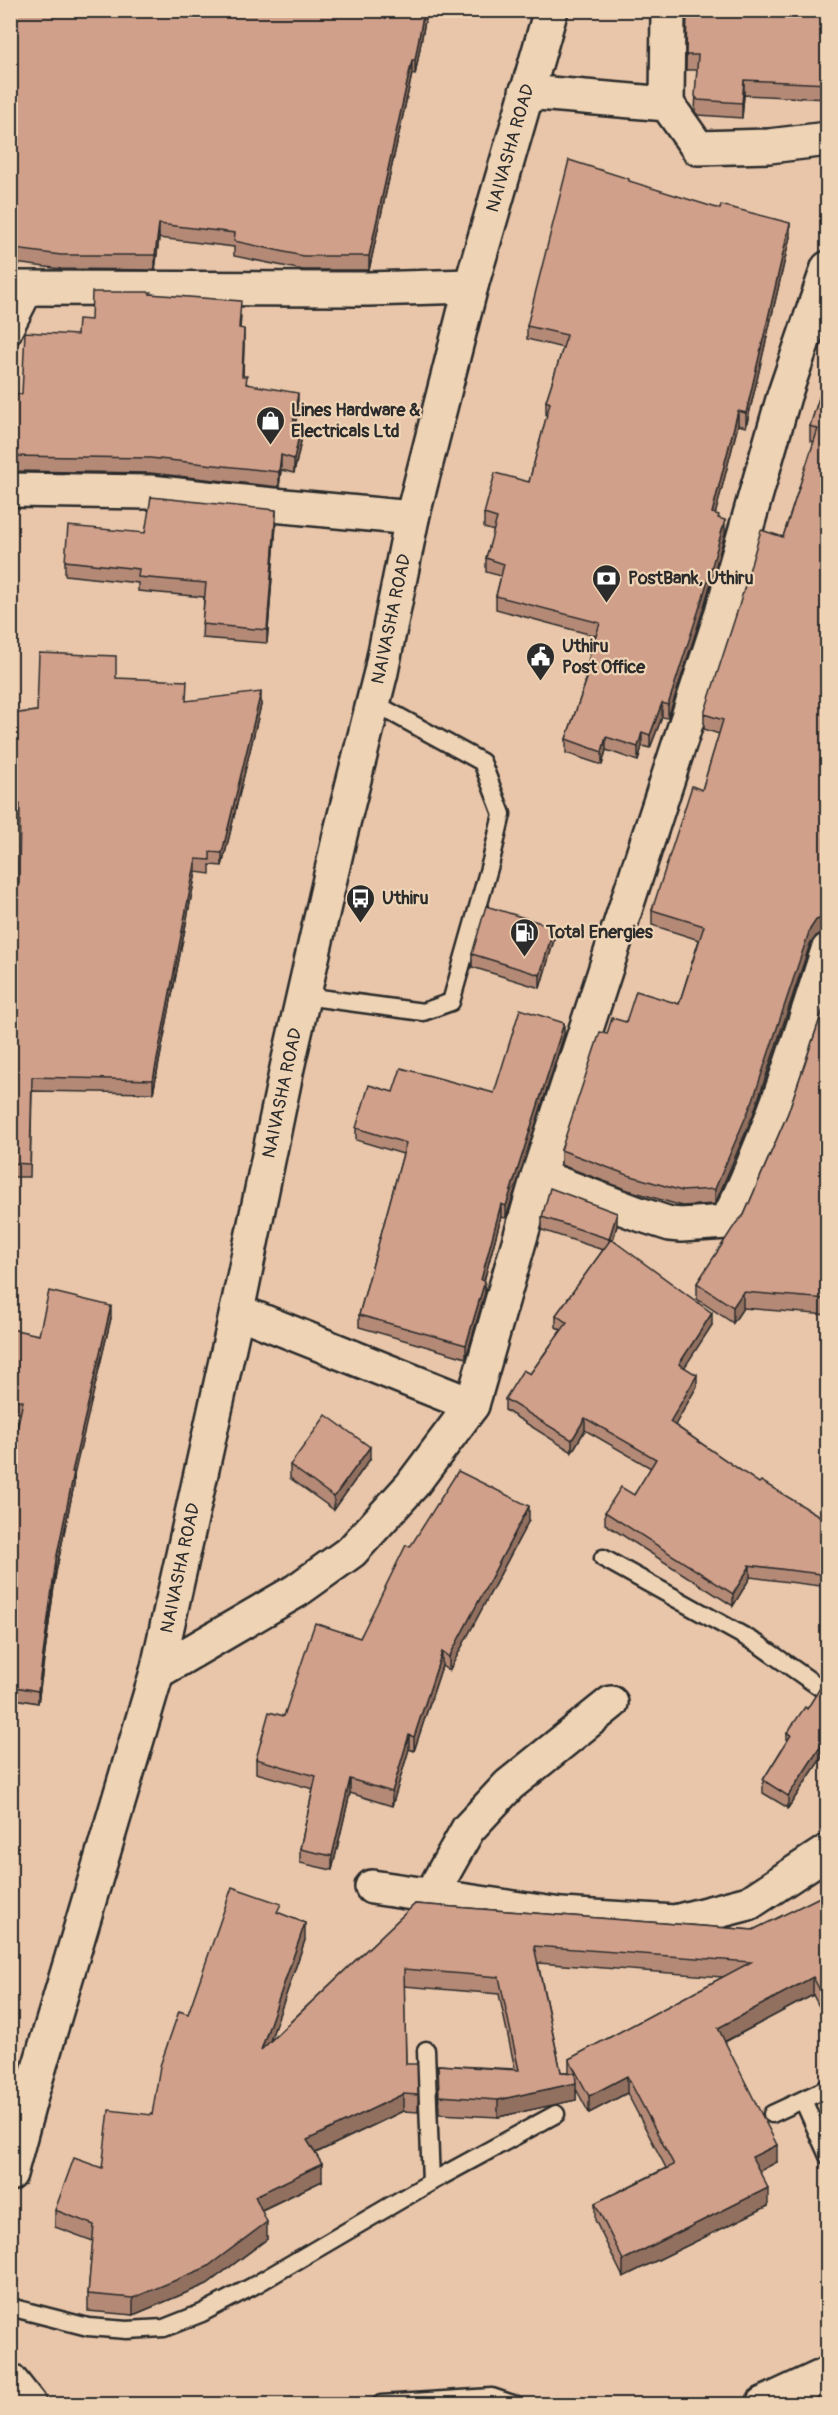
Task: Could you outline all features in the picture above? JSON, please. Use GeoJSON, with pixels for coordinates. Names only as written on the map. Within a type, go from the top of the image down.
{"type":"FeatureCollection","features":[{"type":"Feature","properties":{"kind":"street","name":"NAIVASHA ROAD"},"geometry":{"type":"LineString","coordinates":[[10,2174],[21,2103],[157,1672],[340,835],[374,703],[412,518],[471,286],[551,10]]}},
{"type":"Feature","properties":{"kind":"street"},"geometry":{"type":"LineString","coordinates":[[668,10],[667,104],[698,148],[769,146],[828,139]]}},
{"type":"Feature","properties":{"kind":"street"},"geometry":{"type":"LineString","coordinates":[[526,92],[667,104]]}},
{"type":"Feature","properties":{"kind":"street"},"geometry":{"type":"LineString","coordinates":[[157,1672],[296,1590],[352,1551],[412,1485],[472,1405],[538,1176],[721,616],[784,396],[828,268]]}},
{"type":"Feature","properties":{"kind":"street"},"geometry":{"type":"LineString","coordinates":[[23,289],[368,289],[471,286]]}},
{"type":"Feature","properties":{"kind":"street"},"geometry":{"type":"LineString","coordinates":[[10,490],[150,492],[412,518]]}},
{"type":"Feature","properties":{"kind":"street"},"geometry":{"type":"LineString","coordinates":[[538,1176],[636,1214],[670,1224],[727,1222],[746,1185],[766,1137],[828,950]]}},
{"type":"Feature","properties":{"kind":"street"},"geometry":{"type":"LineString","coordinates":[[237,1311],[472,1405]]}},
{"type":"Feature","properties":{"kind":"street"},"geometry":{"type":"LineString","coordinates":[[431,1895],[468,1829],[509,1785],[611,1703]]}},
{"type":"Feature","properties":{"kind":"street"},"geometry":{"type":"LineString","coordinates":[[372,1887],[561,1915],[675,1922],[749,1904],[828,1851]]}},
{"type":"Feature","properties":{"kind":"street"},"geometry":{"type":"LineString","coordinates":[[763,2404],[828,2374]]}},
{"type":"Feature","properties":{"kind":"street"},"geometry":{"type":"LineString","coordinates":[[10,2380],[29,2404]]}},
{"type":"Feature","properties":{"kind":"lane"},"geometry":{"type":"LineString","coordinates":[[11,337],[23,289]]}},
{"type":"Feature","properties":{"kind":"lane"},"geometry":{"type":"LineString","coordinates":[[304,996],[423,1012],[451,1002],[491,861],[502,814],[482,762],[374,703]]}},
{"type":"Feature","properties":{"kind":"lane"},"geometry":{"type":"LineString","coordinates":[[603,1558],[758,1644],[828,1694]]}},
{"type":"Feature","properties":{"kind":"lane"},"geometry":{"type":"LineString","coordinates":[[426,2050],[431,2182]]}},
{"type":"Feature","properties":{"kind":"lane"},"geometry":{"type":"LineString","coordinates":[[772,2114],[828,2088]]}},
{"type":"Feature","properties":{"kind":"lane"},"geometry":{"type":"LineString","coordinates":[[803,2100],[828,2156]]}},
{"type":"Feature","properties":{"kind":"lane"},"geometry":{"type":"LineString","coordinates":[[10,2307],[88,2327],[127,2330],[164,2328],[201,2313],[255,2285],[431,2182],[556,2114]]}},
{"type":"Feature","properties":{"kind":"lane"},"geometry":{"type":"LineString","coordinates":[[381,2404],[492,2397],[513,2404]]}},
{"type":"Feature","properties":{"kind":"building"},"geometry":{"type":"Polygon","coordinates":[[[10,10],[424,10],[415,60],[412,60],[369,256],[303,256],[234,241],[235,233],[159,224],[155,255],[61,255],[15,249],[15,255],[10,255],[10,10]]]}},
{"type":"Feature","properties":{"kind":"building"},"geometry":{"type":"Polygon","coordinates":[[[687,10],[828,10],[828,84],[744,80],[742,103],[698,100],[695,96],[698,55],[686,55],[687,10]]]}},
{"type":"Feature","properties":{"kind":"building"},"geometry":{"type":"Polygon","coordinates":[[[569,160],[720,209],[721,205],[790,223],[746,413],[738,411],[712,513],[725,520],[668,705],[662,703],[650,735],[642,732],[638,747],[606,737],[602,752],[566,739],[589,673],[585,671],[600,623],[496,596],[504,564],[486,558],[497,518],[484,514],[495,473],[529,482],[550,403],[546,401],[567,335],[527,326],[569,160]]]}},
{"type":"Feature","properties":{"kind":"building"},"geometry":{"type":"Polygon","coordinates":[[[92,292],[151,292],[150,294],[241,301],[239,328],[244,329],[242,376],[247,376],[246,384],[298,393],[293,424],[301,426],[294,459],[281,455],[279,472],[150,458],[10,456],[10,394],[22,394],[25,332],[77,335],[78,319],[91,320],[92,292]]]}},
{"type":"Feature","properties":{"kind":"building"},"geometry":{"type":"Polygon","coordinates":[[[828,370],[828,917],[816,920],[810,929],[753,1100],[715,1189],[682,1191],[628,1175],[561,1150],[600,1032],[607,1034],[612,1018],[626,1022],[636,991],[679,1004],[704,926],[652,910],[692,786],[702,790],[723,720],[704,714],[761,530],[783,537],[818,429],[810,426],[828,370]]]}},
{"type":"Feature","properties":{"kind":"building"},"geometry":{"type":"Polygon","coordinates":[[[151,497],[276,510],[267,630],[202,624],[206,583],[138,577],[139,569],[65,561],[68,526],[145,533],[151,497]]]}},
{"type":"Feature","properties":{"kind":"building"},"geometry":{"type":"Polygon","coordinates":[[[39,653],[116,656],[116,678],[187,681],[186,701],[261,692],[222,853],[210,852],[210,860],[196,859],[153,1080],[32,1077],[30,1164],[10,1163],[10,883],[19,884],[20,804],[10,805],[10,714],[37,711],[39,653]]]}},
{"type":"Feature","properties":{"kind":"building"},"geometry":{"type":"Polygon","coordinates":[[[486,906],[554,927],[540,975],[472,954],[486,906]]]}},
{"type":"Feature","properties":{"kind":"building"},"geometry":{"type":"Polygon","coordinates":[[[828,995],[828,1299],[743,1292],[733,1307],[697,1283],[736,1223],[744,1215],[788,1113],[828,995]]]}},
{"type":"Feature","properties":{"kind":"building"},"geometry":{"type":"Polygon","coordinates":[[[520,1009],[564,1023],[506,1206],[501,1204],[481,1280],[485,1281],[466,1345],[359,1315],[406,1143],[356,1128],[369,1085],[393,1092],[401,1068],[494,1093],[520,1009]]]}},
{"type":"Feature","properties":{"kind":"building"},"geometry":{"type":"Polygon","coordinates":[[[550,1188],[617,1213],[609,1239],[542,1217],[550,1188]]]}},
{"type":"Feature","properties":{"kind":"building"},"geometry":{"type":"Polygon","coordinates":[[[611,1239],[712,1313],[679,1364],[697,1375],[670,1422],[759,1483],[761,1481],[828,1521],[828,1575],[748,1565],[750,1566],[733,1594],[605,1512],[621,1487],[634,1495],[656,1459],[585,1418],[572,1440],[505,1399],[523,1370],[530,1374],[567,1323],[556,1315],[611,1239]]]}},
{"type":"Feature","properties":{"kind":"building"},"geometry":{"type":"Polygon","coordinates":[[[49,1291],[111,1306],[72,1472],[74,1472],[56,1560],[38,1691],[10,1686],[10,1461],[23,1401],[10,1399],[10,1335],[11,1329],[39,1335],[49,1291]]]}},
{"type":"Feature","properties":{"kind":"building"},"geometry":{"type":"Polygon","coordinates":[[[326,1415],[370,1447],[334,1497],[290,1465],[326,1415]]]}},
{"type":"Feature","properties":{"kind":"building"},"geometry":{"type":"Polygon","coordinates":[[[458,1471],[529,1506],[449,1657],[442,1652],[414,1737],[409,1735],[392,1792],[350,1779],[332,1856],[300,1849],[316,1776],[256,1759],[269,1712],[284,1716],[315,1623],[360,1638],[406,1545],[410,1547],[458,1471]]]}},
{"type":"Feature","properties":{"kind":"building"},"geometry":{"type":"Polygon","coordinates":[[[820,1688],[828,1691],[828,1735],[788,1796],[763,1780],[791,1735],[787,1733],[805,1707],[807,1709],[820,1688]]]}},
{"type":"Feature","properties":{"kind":"building"},"geometry":{"type":"Polygon","coordinates":[[[232,1887],[281,1904],[277,1912],[305,1923],[261,2050],[415,1904],[753,1930],[828,1893],[828,1997],[824,1998],[813,1977],[718,2028],[777,2145],[752,2157],[768,2188],[623,2260],[595,2203],[674,2165],[627,2076],[589,2096],[569,2059],[751,1962],[534,1946],[561,2072],[575,2073],[576,2083],[498,2100],[439,2096],[438,2065],[519,2070],[499,1977],[404,1969],[406,2064],[417,2064],[418,2095],[403,2094],[307,2140],[322,2164],[255,2196],[267,2222],[207,2267],[133,2298],[88,2294],[94,2225],[55,2210],[74,2158],[102,2168],[109,2110],[152,2115],[160,2066],[179,2011],[188,2014],[232,1887]]]}},
{"type":"Feature","properties":{"kind":"place","name":"Lines Hardware & Electricals Ltd"},"geometry":{"type":"Point","coordinates":[270,446]}},
{"type":"Feature","properties":{"kind":"place","name":"PostBank, Uthiru"},"geometry":{"type":"Point","coordinates":[607,604]}},
{"type":"Feature","properties":{"kind":"place","name":"Uthiru Post Office"},"geometry":{"type":"Point","coordinates":[541,682]}},
{"type":"Feature","properties":{"kind":"place","name":"Uthiru"},"geometry":{"type":"Point","coordinates":[361,924]}},
{"type":"Feature","properties":{"kind":"place","name":"Total Energies"},"geometry":{"type":"Point","coordinates":[525,958]}}]}
